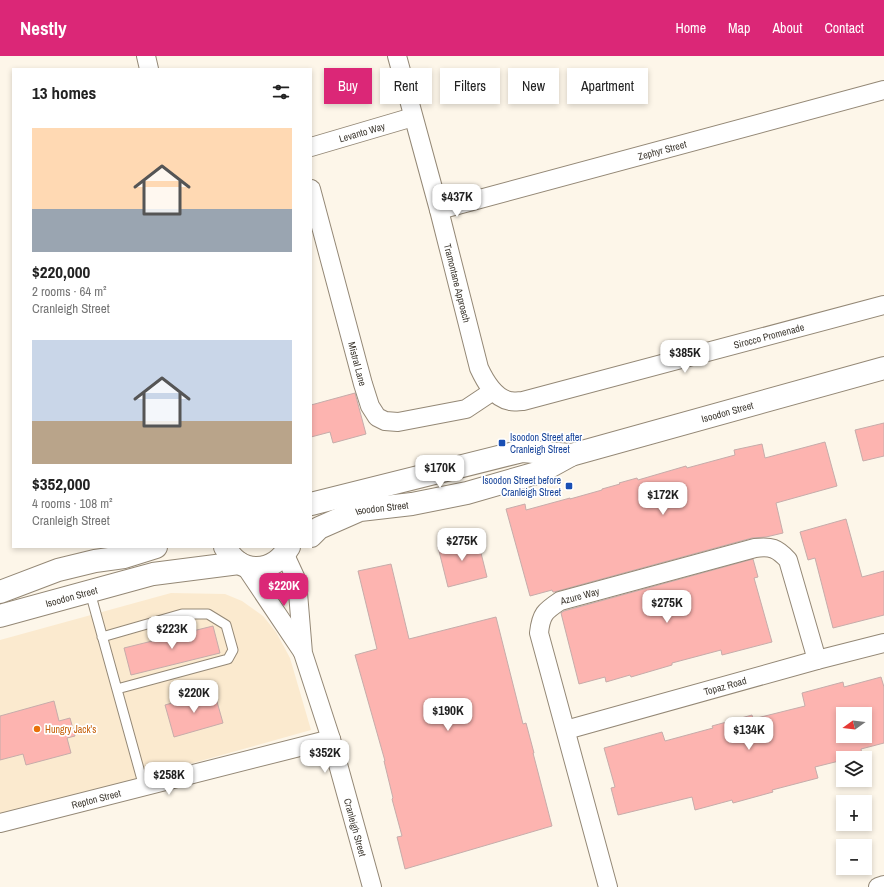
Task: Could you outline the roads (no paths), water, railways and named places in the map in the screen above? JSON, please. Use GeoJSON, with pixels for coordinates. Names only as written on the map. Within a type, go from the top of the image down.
{"type":"FeatureCollection","features":[{"type":"Feature","properties":{"kind":"street"},"geometry":{"type":"LineString","coordinates":[[146,56],[149,68]]}},
{"type":"Feature","properties":{"kind":"street","name":"Tramontane Approach"},"geometry":{"type":"LineString","coordinates":[[397,56],[439,210],[479,368],[484,381],[493,392]]}},
{"type":"Feature","properties":{"kind":"street","name":"Zephyr Street"},"geometry":{"type":"LineString","coordinates":[[439,210],[884,90]]}},
{"type":"Feature","properties":{"kind":"street","name":"Levanto Way"},"geometry":{"type":"LineString","coordinates":[[312,147],[413,117]]}},
{"type":"Feature","properties":{"kind":"street","name":"Mistral Lane"},"geometry":{"type":"LineString","coordinates":[[312,193],[363,384],[370,406],[377,417],[385,421],[398,422],[466,409],[493,392]]}},
{"type":"Feature","properties":{"kind":"street","name":"Sirocco Promenade"},"geometry":{"type":"LineString","coordinates":[[493,392],[510,402],[523,401],[884,305]]}},
{"type":"Feature","properties":{"kind":"street","name":"Isoodon Street"},"geometry":{"type":"LineString","coordinates":[[312,535],[319,528],[360,510],[412,504],[467,493],[540,472],[571,455],[884,368]]}},
{"type":"Feature","properties":{"kind":"street","name":"Isoodon Street"},"geometry":{"type":"LineString","coordinates":[[312,504],[522,451],[571,455]]}},
{"type":"Feature","properties":{"kind":"street","name":"Azure Way"},"geometry":{"type":"LineString","coordinates":[[608,887],[539,633],[541,620],[548,609],[560,601],[755,548],[768,546],[780,551],[788,560],[817,660]]}},
{"type":"Feature","properties":{"kind":"street"},"geometry":{"type":"LineString","coordinates":[[0,592],[58,570],[96,560],[124,557],[153,548]]}},
{"type":"Feature","properties":{"kind":"street","name":"Isoodon Street"},"geometry":{"type":"LineString","coordinates":[[0,616],[154,574],[236,559],[260,568],[269,566],[278,562],[287,551]]}},
{"type":"Feature","properties":{"kind":"street","name":"Cranleigh Street"},"geometry":{"type":"LineString","coordinates":[[287,551],[297,581],[303,653],[331,740],[372,887]]}},
{"type":"Feature","properties":{"kind":"street","name":"Cranleigh Street"},"geometry":{"type":"LineString","coordinates":[[236,559],[303,653]]}},
{"type":"Feature","properties":{"kind":"street","name":"Topaz Road"},"geometry":{"type":"LineString","coordinates":[[566,730],[817,660],[884,643]]}},
{"type":"Feature","properties":{"kind":"street","name":"Repton Street"},"geometry":{"type":"LineString","coordinates":[[0,823],[331,740]]}},
{"type":"Feature","properties":{"kind":"street"},"geometry":{"type":"LineString","coordinates":[[878,887],[884,885]]}},
{"type":"Feature","properties":{"kind":"lane"},"geometry":{"type":"LineString","coordinates":[[90,592],[144,787]]}},
{"type":"Feature","properties":{"kind":"lane"},"geometry":{"type":"LineString","coordinates":[[102,637],[182,614],[208,614],[226,625],[233,650],[228,658],[117,689]]}},
{"type":"Feature","properties":{"kind":"place","name":"Isoodon Street after Cranleigh Street"},"geometry":{"type":"Point","coordinates":[502,443]}},
{"type":"Feature","properties":{"kind":"place","name":"Isoodon Street before Cranleigh Street"},"geometry":{"type":"Point","coordinates":[569,486]}},
{"type":"Feature","properties":{"kind":"place","name":"Hungry Jack's"},"geometry":{"type":"Point","coordinates":[37,729]}}]}
